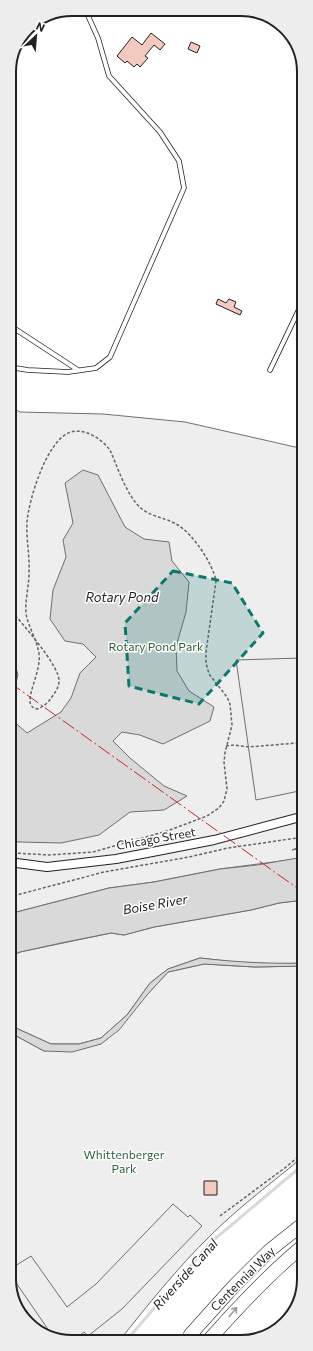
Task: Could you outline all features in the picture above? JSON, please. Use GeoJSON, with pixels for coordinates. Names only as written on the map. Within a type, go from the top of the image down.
{"type":"FeatureCollection","features":[{"type":"Feature","properties":{"kind":"main road","name":"Centennial Way"},"geometry":{"type":"LineString","coordinates":[[190,1335],[233,1287],[270,1250],[297,1229]]}},
{"type":"Feature","properties":{"kind":"main road","name":"Centennial Way"},"geometry":{"type":"LineString","coordinates":[[213,1335],[242,1302],[280,1265],[297,1251]]}},
{"type":"Feature","properties":{"kind":"street","name":"Chicago Street"},"geometry":{"type":"LineString","coordinates":[[16,863],[47,867],[116,859],[214,840],[297,818]]}},
{"type":"Feature","properties":{"kind":"lane"},"geometry":{"type":"LineString","coordinates":[[16,368],[68,372],[96,368],[110,357],[184,188],[179,161],[160,132],[109,76],[98,38],[88,16]]}},
{"type":"Feature","properties":{"kind":"lane"},"geometry":{"type":"LineString","coordinates":[[270,370],[297,314]]}},
{"type":"Feature","properties":{"kind":"lane"},"geometry":{"type":"LineString","coordinates":[[16,330],[78,370]]}},
{"type":"Feature","properties":{"kind":"path"},"geometry":{"type":"LineString","coordinates":[[16,617],[35,640],[54,667],[60,681],[52,697],[46,704],[37,709],[31,706],[30,701],[36,679],[39,654],[35,640],[27,619],[26,611],[29,573],[27,529],[29,509],[47,457],[56,443],[65,434],[78,430],[83,431],[100,439],[106,444],[128,489],[138,505],[148,513],[184,528],[190,534],[210,564],[216,581],[206,652],[206,663],[209,674],[227,697],[230,704],[232,725],[226,746],[224,762],[227,789],[224,801],[214,813],[167,831],[93,852],[49,855],[16,853]]}},
{"type":"Feature","properties":{"kind":"path"},"geometry":{"type":"LineString","coordinates":[[226,746],[234,745],[249,747],[297,743]]}},
{"type":"Feature","properties":{"kind":"path"},"geometry":{"type":"LineString","coordinates":[[16,895],[104,872],[228,848],[297,838]]}},
{"type":"Feature","properties":{"kind":"path"},"geometry":{"type":"LineString","coordinates":[[220,1216],[297,1158]]}},
{"type":"Feature","properties":{"kind":"highlighted area"},"geometry":{"type":"Polygon","coordinates":[[[173,571],[232,583],[263,633],[199,704],[129,686],[125,623],[173,571]]]}},
{"type":"Feature","properties":{"kind":"green space","name":"Rotary Pond Park"},"geometry":{"type":"Polygon","coordinates":[[[16,410],[20,412],[103,414],[185,422],[297,447],[297,848],[292,850],[297,849],[297,859],[220,869],[154,882],[109,888],[16,912],[16,410]]]}},
{"type":"Feature","properties":{"kind":"green space"},"geometry":{"type":"Polygon","coordinates":[[[297,901],[297,963],[235,962],[200,958],[168,969],[150,983],[127,1015],[101,1038],[79,1044],[51,1044],[16,1028],[16,954],[111,933],[124,935],[154,927],[251,910],[279,903],[297,901]]]}},
{"type":"Feature","properties":{"kind":"green space","name":"Whittenberger Park"},"geometry":{"type":"Polygon","coordinates":[[[204,964],[255,967],[297,966],[297,1162],[222,1224],[198,1248],[152,1300],[124,1335],[72,1335],[54,1332],[32,1319],[22,1304],[16,1286],[16,1036],[44,1051],[101,1044],[168,972],[204,964]]]}},
{"type":"Feature","properties":{"kind":"shaded area"},"geometry":{"type":"Polygon","coordinates":[[[297,658],[297,791],[256,800],[236,660],[297,658]]]}},
{"type":"Feature","properties":{"kind":"shaded area"},"geometry":{"type":"Polygon","coordinates":[[[173,1204],[188,1217],[190,1215],[202,1226],[122,1309],[89,1335],[84,1332],[80,1335],[61,1334],[48,1329],[16,1283],[16,1265],[31,1256],[67,1307],[96,1284],[173,1204]]]}},
{"type":"Feature","properties":{"kind":"water","name":"Rotary Pond"},"geometry":{"type":"Polygon","coordinates":[[[83,470],[98,475],[125,527],[144,539],[169,542],[172,561],[189,582],[186,612],[176,647],[177,671],[189,691],[214,707],[210,721],[163,744],[140,735],[122,732],[113,741],[130,758],[164,786],[187,796],[164,810],[130,812],[99,835],[61,843],[16,842],[16,723],[27,733],[61,712],[71,698],[80,673],[96,657],[83,644],[65,641],[50,619],[53,590],[66,557],[63,540],[73,523],[65,483],[83,470]]]}},
{"type":"Feature","properties":{"kind":"water","name":"Rotary Pond"},"geometry":{"type":"Polygon","coordinates":[[[16,668],[18,675],[16,682],[16,668]]]}},
{"type":"Feature","properties":{"kind":"water","name":"Boise River"},"geometry":{"type":"Polygon","coordinates":[[[297,858],[297,901],[154,927],[124,935],[111,933],[16,954],[16,912],[109,888],[154,882],[220,869],[297,858]]]}},
{"type":"Feature","properties":{"kind":"water"},"geometry":{"type":"Polygon","coordinates":[[[200,958],[226,961],[297,963],[297,966],[255,967],[204,964],[168,972],[119,1030],[101,1044],[72,1052],[44,1051],[16,1036],[16,1028],[51,1044],[79,1044],[101,1038],[127,1015],[150,983],[168,969],[200,958]]]}},
{"type":"Feature","properties":{"kind":"building"},"geometry":{"type":"Polygon","coordinates":[[[151,33],[165,44],[160,50],[154,45],[145,56],[148,58],[140,67],[137,64],[134,67],[127,61],[125,63],[117,56],[132,37],[142,45],[151,33]]]}},
{"type":"Feature","properties":{"kind":"building"},"geometry":{"type":"Polygon","coordinates":[[[191,42],[200,46],[197,53],[188,49],[191,42]]]}},
{"type":"Feature","properties":{"kind":"building"},"geometry":{"type":"Polygon","coordinates":[[[218,299],[226,303],[229,299],[236,302],[234,307],[242,311],[240,315],[216,304],[218,299]]]}},
{"type":"Feature","properties":{"kind":"building"},"geometry":{"type":"Polygon","coordinates":[[[204,1181],[217,1181],[217,1195],[204,1195],[204,1181]]]}},
{"type":"Feature","properties":{"kind":"waterway","name":"Riverside Canal"},"geometry":{"type":"LineString","coordinates":[[131,1335],[210,1243],[297,1170]]}},
{"type":"Feature","properties":{"kind":"power"},"geometry":{"type":"LineString","coordinates":[[16,687],[297,888]]}}]}
